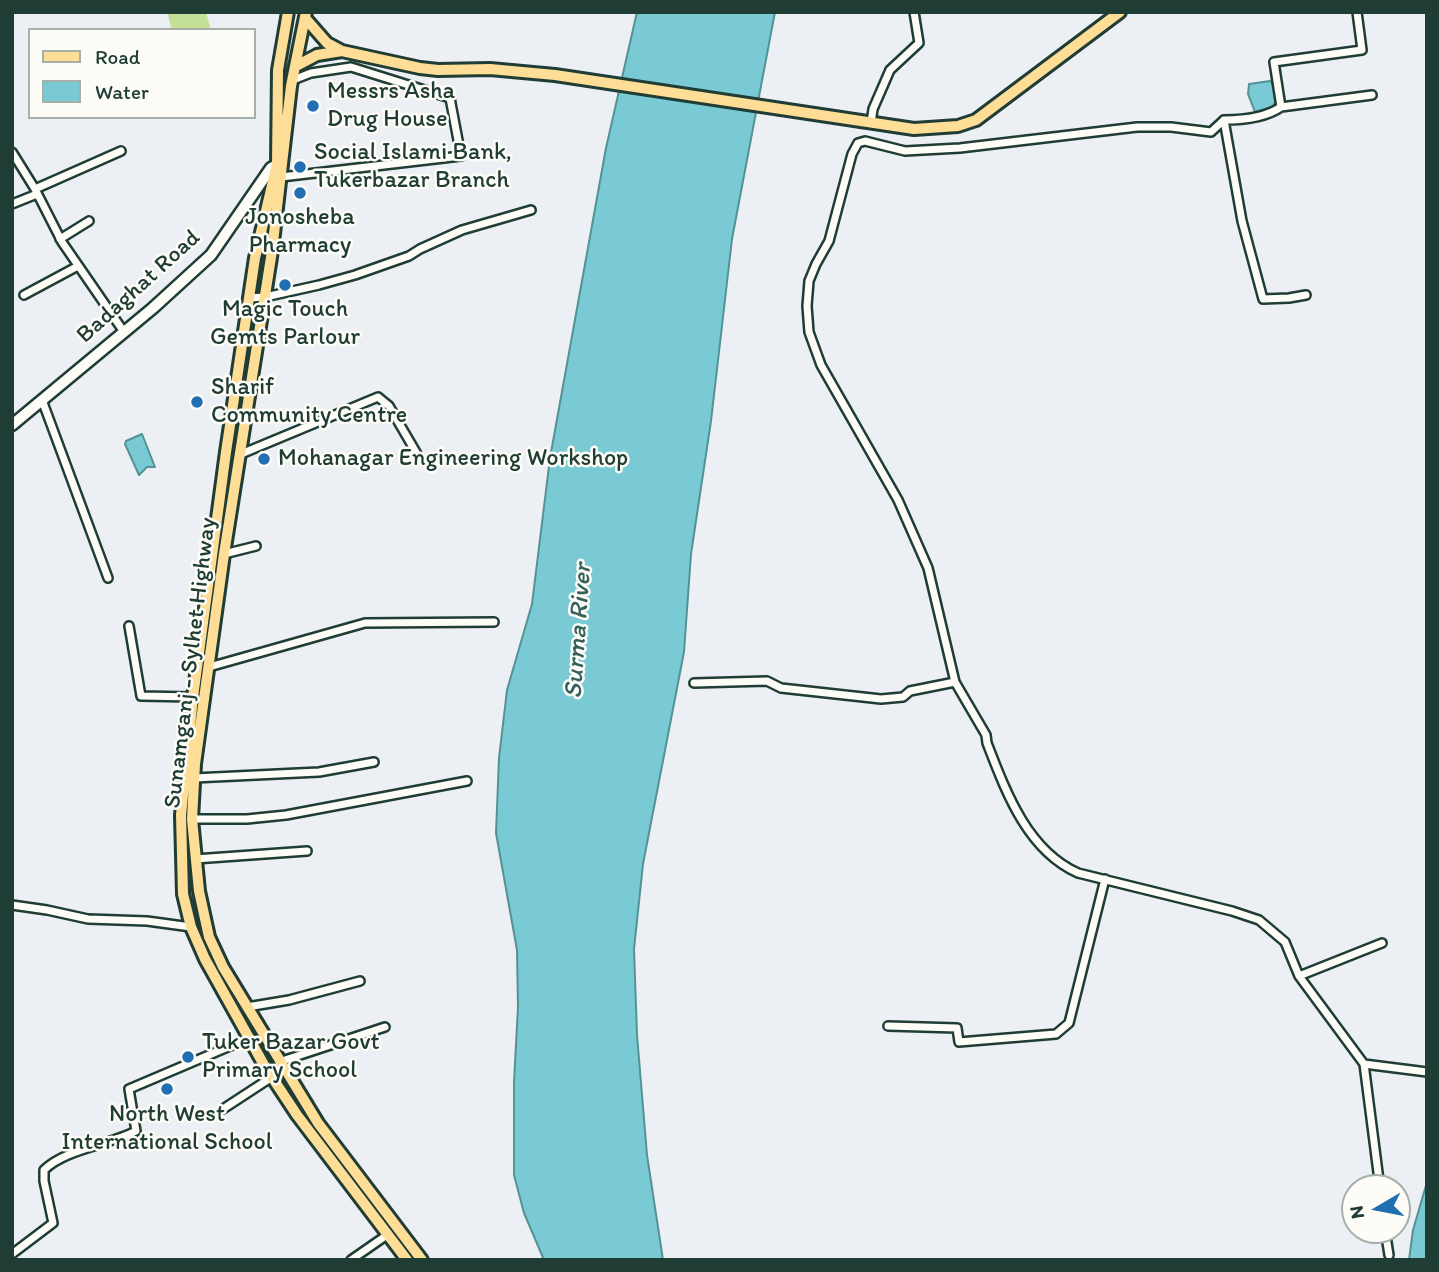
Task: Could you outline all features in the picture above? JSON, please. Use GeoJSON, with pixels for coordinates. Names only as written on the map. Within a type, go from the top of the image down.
{"type":"FeatureCollection","features":[{"type":"Feature","properties":{"kind":"main road","name":"Sunamganj - Sylhet Highway"},"geometry":{"type":"LineString","coordinates":[[288,12],[278,69],[281,177],[265,297],[224,554],[194,778],[192,819],[195,859],[209,937],[223,967],[318,1123],[422,1260]]}},
{"type":"Feature","properties":{"kind":"main road"},"geometry":{"type":"LineString","coordinates":[[306,16],[327,43],[342,51],[438,70],[490,69],[555,75],[871,123],[936,129],[976,120],[1120,12]]}},
{"type":"Feature","properties":{"kind":"main road","name":"Sunamganj - Sylhet Highway"},"geometry":{"type":"LineString","coordinates":[[306,16],[280,163],[255,258],[235,389],[193,697],[181,815],[183,894],[191,927],[205,959],[272,1077],[297,1115],[407,1260]]}},
{"type":"Feature","properties":{"kind":"main road"},"geometry":{"type":"LineString","coordinates":[[283,35],[302,38]]}},
{"type":"Feature","properties":{"kind":"main road"},"geometry":{"type":"LineString","coordinates":[[296,66],[317,55],[342,51]]}},
{"type":"Feature","properties":{"kind":"main road","name":"Badaghat Road"},"geometry":{"type":"LineString","coordinates":[[12,425],[211,255],[271,168],[280,163]]}},
{"type":"Feature","properties":{"kind":"main road"},"geometry":{"type":"LineString","coordinates":[[255,258],[270,260]]}},
{"type":"Feature","properties":{"kind":"main road"},"geometry":{"type":"LineString","coordinates":[[235,389],[249,391]]}},
{"type":"Feature","properties":{"kind":"street"},"geometry":{"type":"LineString","coordinates":[[871,123],[873,109],[890,70],[919,43],[914,12]]}},
{"type":"Feature","properties":{"kind":"street"},"geometry":{"type":"LineString","coordinates":[[1281,107],[1274,62],[1362,50],[1357,12]]}},
{"type":"Feature","properties":{"kind":"street"},"geometry":{"type":"LineString","coordinates":[[281,177],[461,156],[450,98],[351,67],[311,73],[293,80]]}},
{"type":"Feature","properties":{"kind":"street"},"geometry":{"type":"LineString","coordinates":[[1372,95],[1281,107],[1274,112],[1241,120],[1224,120],[1211,132],[1171,127],[1137,127],[960,148],[905,151],[865,141],[858,143],[852,154],[829,241],[809,281],[807,306],[809,332],[821,365],[898,500],[928,568],[955,682],[986,735],[1011,800],[1044,851],[1059,864],[1077,873],[1259,920],[1285,942],[1299,976],[1364,1064],[1378,1174]]}},
{"type":"Feature","properties":{"kind":"street"},"geometry":{"type":"LineString","coordinates":[[1224,120],[1242,221],[1263,299],[1306,295]]}},
{"type":"Feature","properties":{"kind":"street"},"geometry":{"type":"LineString","coordinates":[[12,204],[121,151]]}},
{"type":"Feature","properties":{"kind":"street"},"geometry":{"type":"LineString","coordinates":[[12,152],[36,191],[60,239],[124,332]]}},
{"type":"Feature","properties":{"kind":"street"},"geometry":{"type":"LineString","coordinates":[[249,298],[265,297],[355,275],[409,256],[462,230],[531,210]]}},
{"type":"Feature","properties":{"kind":"street"},"geometry":{"type":"LineString","coordinates":[[60,239],[89,221]]}},
{"type":"Feature","properties":{"kind":"street"},"geometry":{"type":"LineString","coordinates":[[24,295],[78,267]]}},
{"type":"Feature","properties":{"kind":"street"},"geometry":{"type":"LineString","coordinates":[[241,454],[378,397],[389,406],[416,454]]}},
{"type":"Feature","properties":{"kind":"street"},"geometry":{"type":"LineString","coordinates":[[42,400],[108,578]]}},
{"type":"Feature","properties":{"kind":"street"},"geometry":{"type":"LineString","coordinates":[[224,554],[256,546]]}},
{"type":"Feature","properties":{"kind":"street"},"geometry":{"type":"LineString","coordinates":[[209,667],[365,623],[494,622]]}},
{"type":"Feature","properties":{"kind":"street"},"geometry":{"type":"LineString","coordinates":[[129,625],[141,696],[193,697]]}},
{"type":"Feature","properties":{"kind":"street"},"geometry":{"type":"LineString","coordinates":[[694,683],[767,681],[781,688],[881,699],[903,697],[909,691],[955,682]]}},
{"type":"Feature","properties":{"kind":"street"},"geometry":{"type":"LineString","coordinates":[[194,778],[319,772],[374,762]]}},
{"type":"Feature","properties":{"kind":"street"},"geometry":{"type":"LineString","coordinates":[[192,819],[247,819],[286,815],[467,781]]}},
{"type":"Feature","properties":{"kind":"street"},"geometry":{"type":"LineString","coordinates":[[195,859],[307,851]]}},
{"type":"Feature","properties":{"kind":"street"},"geometry":{"type":"LineString","coordinates":[[888,1026],[957,1028],[959,1042],[1056,1034],[1069,1023],[1105,879]]}},
{"type":"Feature","properties":{"kind":"street"},"geometry":{"type":"LineString","coordinates":[[12,905],[88,919],[147,921],[191,927]]}},
{"type":"Feature","properties":{"kind":"street"},"geometry":{"type":"LineString","coordinates":[[1299,976],[1382,943]]}},
{"type":"Feature","properties":{"kind":"street"},"geometry":{"type":"LineString","coordinates":[[247,1007],[289,1000],[360,981]]}},
{"type":"Feature","properties":{"kind":"street"},"geometry":{"type":"LineString","coordinates":[[279,1062],[385,1027]]}},
{"type":"Feature","properties":{"kind":"street"},"geometry":{"type":"LineString","coordinates":[[12,1254],[53,1223],[44,1181],[44,1170],[47,1166],[135,1131],[129,1089],[249,1038]]}},
{"type":"Feature","properties":{"kind":"street"},"geometry":{"type":"LineString","coordinates":[[1364,1064],[1427,1072]]}},
{"type":"Feature","properties":{"kind":"street"},"geometry":{"type":"LineString","coordinates":[[223,1109],[272,1077]]}},
{"type":"Feature","properties":{"kind":"street"},"geometry":{"type":"LineString","coordinates":[[351,1260],[387,1235]]}},
{"type":"Feature","properties":{"kind":"street"},"geometry":{"type":"LineString","coordinates":[[1387,1244],[1389,1255]]}},
{"type":"Feature","properties":{"kind":"green space"},"geometry":{"type":"Polygon","coordinates":[[[167,12],[206,12],[210,28],[171,28],[167,12]]]}},
{"type":"Feature","properties":{"kind":"water","name":"Surma River"},"geometry":{"type":"Polygon","coordinates":[[[637,12],[775,12],[732,239],[711,421],[691,554],[684,652],[643,864],[634,949],[637,1035],[647,1155],[663,1260],[544,1260],[524,1213],[514,1175],[517,950],[496,833],[499,758],[507,690],[532,604],[550,458],[606,148],[637,12]]]}},
{"type":"Feature","properties":{"kind":"water"},"geometry":{"type":"Polygon","coordinates":[[[1270,81],[1277,101],[1272,107],[1255,112],[1248,94],[1249,84],[1270,81]]]}},
{"type":"Feature","properties":{"kind":"water"},"geometry":{"type":"Polygon","coordinates":[[[142,434],[155,467],[147,467],[139,475],[125,444],[142,434]]]}},
{"type":"Feature","properties":{"kind":"water"},"geometry":{"type":"Polygon","coordinates":[[[1427,1182],[1427,1260],[1409,1260],[1413,1230],[1427,1182]]]}},
{"type":"Feature","properties":{"kind":"place","name":"Messrs Asha Drug House"},"geometry":{"type":"Point","coordinates":[313,106]}},
{"type":"Feature","properties":{"kind":"place","name":"Social Islami Bank, Tukerbazar Branch"},"geometry":{"type":"Point","coordinates":[300,167]}},
{"type":"Feature","properties":{"kind":"place","name":"Jonosheba Pharmacy"},"geometry":{"type":"Point","coordinates":[300,193]}},
{"type":"Feature","properties":{"kind":"place","name":"Magic Touch Gemts Parlour"},"geometry":{"type":"Point","coordinates":[285,285]}},
{"type":"Feature","properties":{"kind":"place","name":"Sharif Community Centre"},"geometry":{"type":"Point","coordinates":[197,402]}},
{"type":"Feature","properties":{"kind":"place","name":"Mohanagar Engineering Workshop"},"geometry":{"type":"Point","coordinates":[264,459]}},
{"type":"Feature","properties":{"kind":"place","name":"Tuker Bazar Govt Primary School"},"geometry":{"type":"Point","coordinates":[188,1057]}},
{"type":"Feature","properties":{"kind":"place","name":"North West International School"},"geometry":{"type":"Point","coordinates":[167,1089]}}]}
